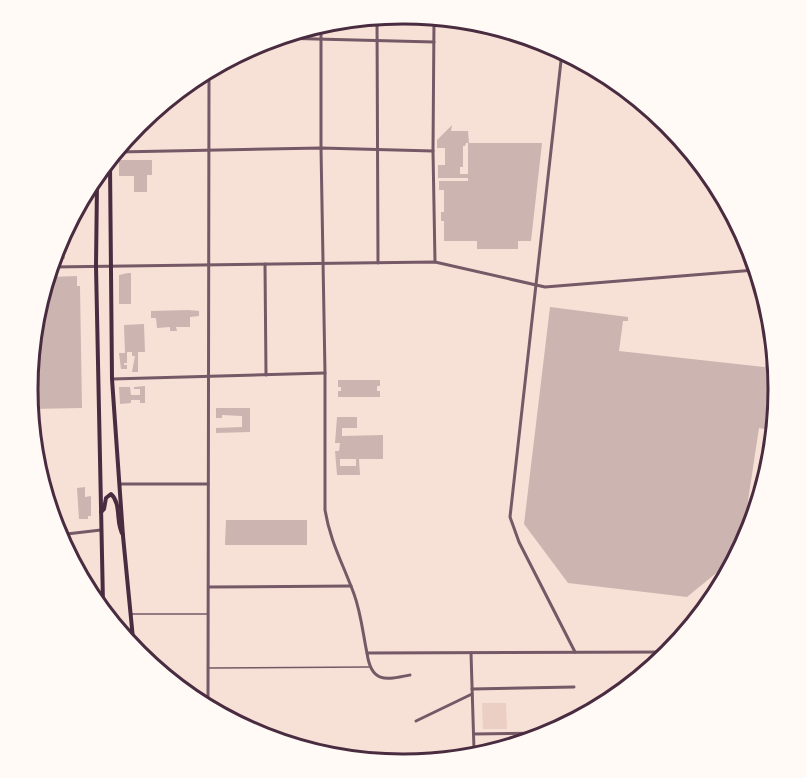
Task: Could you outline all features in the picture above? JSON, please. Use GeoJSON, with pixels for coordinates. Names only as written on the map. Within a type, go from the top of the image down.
{"type":"FeatureCollection","features":[{"type":"Feature","properties":{"kind":"main road"},"geometry":{"type":"LineString","coordinates":[[110,171],[112,379],[132,633]]}},
{"type":"Feature","properties":{"kind":"main road"},"geometry":{"type":"LineString","coordinates":[[97,191],[96,266],[103,596]]}},
{"type":"Feature","properties":{"kind":"main road"},"geometry":{"type":"LineString","coordinates":[[101,512],[104,509],[106,498],[111,494],[116,500],[123,536]]}},
{"type":"Feature","properties":{"kind":"street"},"geometry":{"type":"LineString","coordinates":[[377,25],[378,263]]}},
{"type":"Feature","properties":{"kind":"street"},"geometry":{"type":"LineString","coordinates":[[434,26],[435,262]]}},
{"type":"Feature","properties":{"kind":"street"},"geometry":{"type":"LineString","coordinates":[[321,33],[325,510],[334,549],[351,586],[358,608],[369,667],[374,673],[389,679],[410,675]]}},
{"type":"Feature","properties":{"kind":"street"},"geometry":{"type":"LineString","coordinates":[[301,39],[434,42]]}},
{"type":"Feature","properties":{"kind":"street"},"geometry":{"type":"LineString","coordinates":[[561,61],[510,517],[519,542],[575,652]]}},
{"type":"Feature","properties":{"kind":"street"},"geometry":{"type":"LineString","coordinates":[[208,697],[209,80]]}},
{"type":"Feature","properties":{"kind":"street"},"geometry":{"type":"LineString","coordinates":[[126,152],[321,148],[433,151]]}},
{"type":"Feature","properties":{"kind":"street"},"geometry":{"type":"LineString","coordinates":[[59,267],[435,262],[549,287],[748,271]]}},
{"type":"Feature","properties":{"kind":"street"},"geometry":{"type":"LineString","coordinates":[[265,264],[266,375]]}},
{"type":"Feature","properties":{"kind":"street"},"geometry":{"type":"LineString","coordinates":[[112,379],[325,373]]}},
{"type":"Feature","properties":{"kind":"street"},"geometry":{"type":"LineString","coordinates":[[120,484],[208,484]]}},
{"type":"Feature","properties":{"kind":"street"},"geometry":{"type":"LineString","coordinates":[[68,534],[101,530]]}},
{"type":"Feature","properties":{"kind":"street"},"geometry":{"type":"LineString","coordinates":[[209,587],[351,586]]}},
{"type":"Feature","properties":{"kind":"street"},"geometry":{"type":"LineString","coordinates":[[367,653],[656,652]]}},
{"type":"Feature","properties":{"kind":"street"},"geometry":{"type":"LineString","coordinates":[[471,653],[474,747]]}},
{"type":"Feature","properties":{"kind":"street"},"geometry":{"type":"LineString","coordinates":[[472,689],[574,687]]}},
{"type":"Feature","properties":{"kind":"street"},"geometry":{"type":"LineString","coordinates":[[416,721],[472,694]]}},
{"type":"Feature","properties":{"kind":"street"},"geometry":{"type":"LineString","coordinates":[[474,734],[526,733]]}},
{"type":"Feature","properties":{"kind":"lane"},"geometry":{"type":"LineString","coordinates":[[131,614],[209,614]]}},
{"type":"Feature","properties":{"kind":"lane"},"geometry":{"type":"LineString","coordinates":[[208,668],[369,667]]}},
{"type":"Feature","properties":{"kind":"shaded area"},"geometry":{"type":"Polygon","coordinates":[[[482,703],[506,703],[507,729],[483,729],[482,703]]]}},
{"type":"Feature","properties":{"kind":"building"},"geometry":{"type":"Polygon","coordinates":[[[452,125],[451,131],[468,131],[469,143],[542,143],[531,241],[518,241],[518,249],[477,249],[477,241],[444,241],[444,221],[441,221],[441,212],[444,212],[444,190],[439,190],[439,181],[468,181],[468,178],[438,178],[438,165],[445,165],[445,148],[437,148],[437,140],[452,125]],[[468,143],[463,146],[463,167],[460,167],[460,174],[468,174],[468,143]]]}},
{"type":"Feature","properties":{"kind":"building"},"geometry":{"type":"Polygon","coordinates":[[[119,160],[152,160],[152,175],[147,175],[147,192],[134,192],[134,176],[119,176],[119,160]]]}},
{"type":"Feature","properties":{"kind":"building"},"geometry":{"type":"Polygon","coordinates":[[[131,273],[131,304],[119,304],[119,275],[131,273]]]}},
{"type":"Feature","properties":{"kind":"building"},"geometry":{"type":"Polygon","coordinates":[[[77,276],[77,286],[80,286],[82,408],[39,409],[41,341],[56,277],[77,276]]]}},
{"type":"Feature","properties":{"kind":"building"},"geometry":{"type":"Polygon","coordinates":[[[550,307],[628,317],[628,321],[623,321],[619,351],[765,367],[766,355],[768,389],[766,429],[759,428],[746,513],[720,570],[687,597],[568,583],[524,524],[550,307]]]}},
{"type":"Feature","properties":{"kind":"building"},"geometry":{"type":"Polygon","coordinates":[[[151,311],[199,311],[199,316],[190,317],[190,327],[176,327],[177,331],[170,331],[170,327],[157,328],[156,318],[151,318],[151,311]]]}},
{"type":"Feature","properties":{"kind":"building"},"geometry":{"type":"Polygon","coordinates":[[[144,324],[145,352],[138,352],[138,372],[132,372],[135,356],[132,356],[132,352],[127,352],[127,363],[124,365],[127,365],[127,369],[121,369],[119,353],[125,353],[124,325],[144,324]]]}},
{"type":"Feature","properties":{"kind":"building"},"geometry":{"type":"Polygon","coordinates":[[[338,380],[380,380],[377,391],[380,391],[380,397],[338,397],[341,387],[338,387],[338,380]]]}},
{"type":"Feature","properties":{"kind":"building"},"geometry":{"type":"Polygon","coordinates":[[[145,386],[145,403],[140,403],[140,400],[131,400],[131,403],[120,404],[119,387],[130,387],[131,395],[140,395],[140,389],[134,389],[134,387],[145,386]]]}},
{"type":"Feature","properties":{"kind":"building"},"geometry":{"type":"Polygon","coordinates":[[[216,408],[250,408],[250,432],[216,433],[216,428],[242,427],[242,416],[222,415],[222,418],[216,418],[216,408]]]}},
{"type":"Feature","properties":{"kind":"building"},"geometry":{"type":"Polygon","coordinates":[[[337,417],[357,417],[357,428],[342,428],[342,436],[383,435],[383,459],[359,459],[360,475],[337,475],[335,451],[339,451],[340,443],[335,443],[337,417]],[[340,459],[340,466],[356,466],[356,459],[340,459]]]}},
{"type":"Feature","properties":{"kind":"building"},"geometry":{"type":"Polygon","coordinates":[[[85,487],[85,497],[91,496],[91,516],[88,516],[88,519],[79,519],[77,488],[85,487]]]}},
{"type":"Feature","properties":{"kind":"building"},"geometry":{"type":"Polygon","coordinates":[[[226,520],[307,520],[307,545],[225,545],[226,520]]]}}]}
